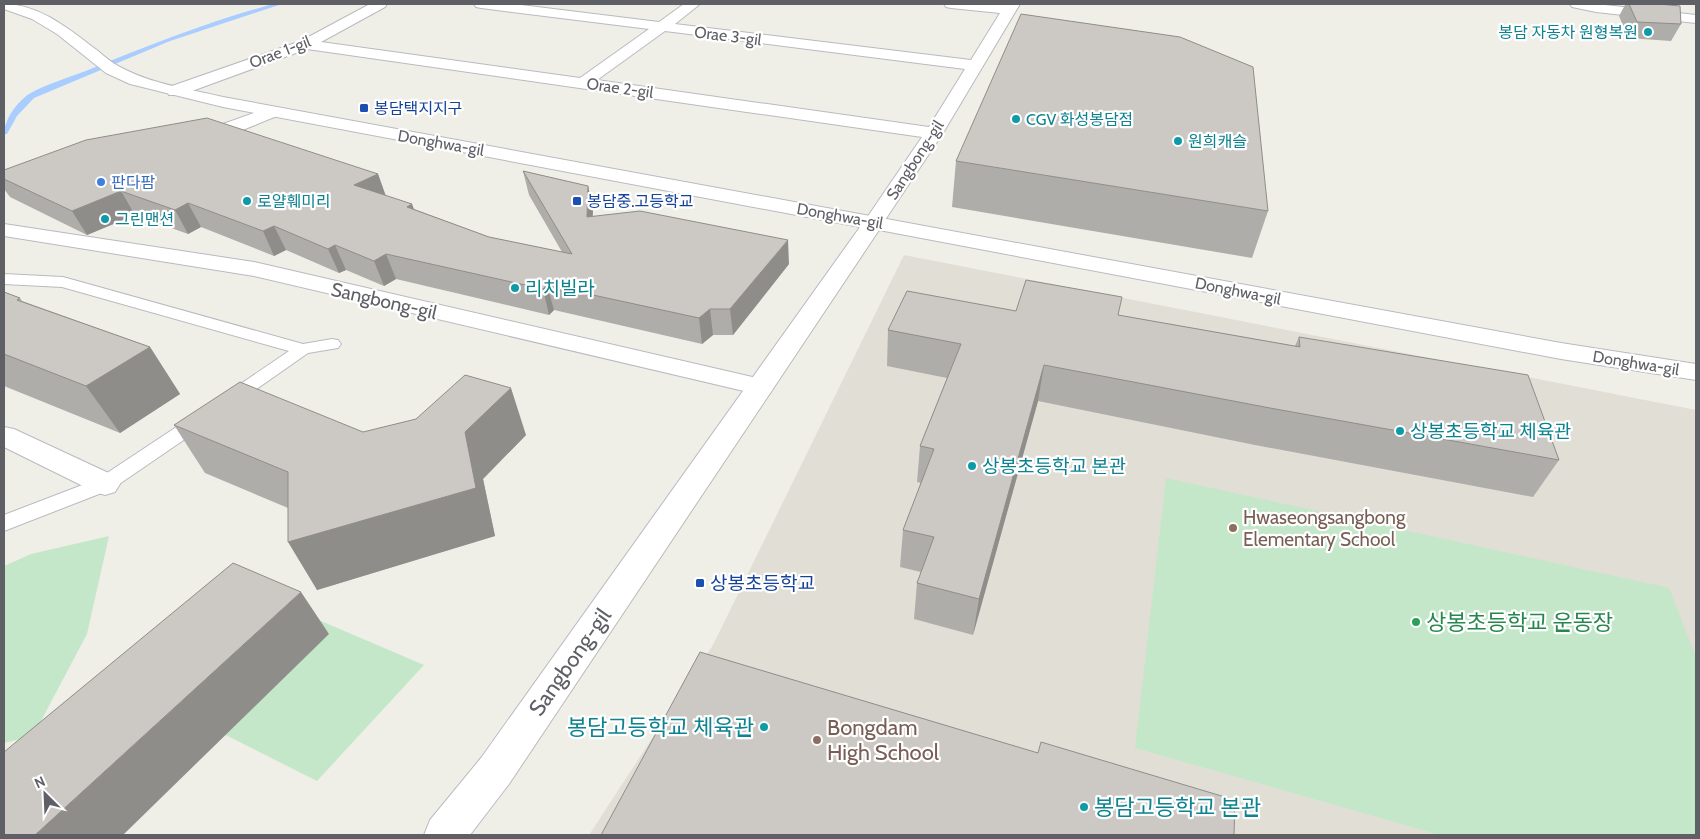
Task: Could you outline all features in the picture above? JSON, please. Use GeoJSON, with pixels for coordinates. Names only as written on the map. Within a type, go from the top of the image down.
{"type":"FeatureCollection","features":[{"type":"Feature","properties":{"kind":"street","name":"Donghwa-gil"},"geometry":{"type":"LineString","coordinates":[[4,4],[37,16],[62,30],[112,70],[136,81],[270,112],[874,222],[1552,350],[1696,372]]}},
{"type":"Feature","properties":{"kind":"street","name":"Orae 1-gil"},"geometry":{"type":"LineString","coordinates":[[175,91],[306,44],[380,4]]}},
{"type":"Feature","properties":{"kind":"street","name":"Orae 3-gil"},"geometry":{"type":"LineString","coordinates":[[481,4],[660,28],[974,65]]}},
{"type":"Feature","properties":{"kind":"street"},"geometry":{"type":"LineString","coordinates":[[583,83],[693,4]]}},
{"type":"Feature","properties":{"kind":"street"},"geometry":{"type":"LineString","coordinates":[[951,4],[1011,7]]}},
{"type":"Feature","properties":{"kind":"street"},"geometry":{"type":"LineString","coordinates":[[1577,4],[1596,8],[1696,19]]}},
{"type":"Feature","properties":{"kind":"street","name":"Sangbong-gil"},"geometry":{"type":"LineString","coordinates":[[445,835],[495,770],[874,222],[934,133],[1011,7]]}},
{"type":"Feature","properties":{"kind":"street","name":"Orae 2-gil"},"geometry":{"type":"LineString","coordinates":[[306,44],[934,133]]}},
{"type":"Feature","properties":{"kind":"street"},"geometry":{"type":"LineString","coordinates":[[181,140],[210,135],[270,112]]}},
{"type":"Feature","properties":{"kind":"street","name":"Sangbong-gil"},"geometry":{"type":"LineString","coordinates":[[4,230],[254,269],[760,387]]}},
{"type":"Feature","properties":{"kind":"street"},"geometry":{"type":"LineString","coordinates":[[4,436],[105,484]]}},
{"type":"Feature","properties":{"kind":"lane"},"geometry":{"type":"LineString","coordinates":[[4,279],[63,282],[303,350]]}},
{"type":"Feature","properties":{"kind":"lane"},"geometry":{"type":"LineString","coordinates":[[4,523],[105,484],[303,350],[332,344]]}},
{"type":"Feature","properties":{"kind":"shaded area","name":"Hwaseongsangbong Elementary School"},"geometry":{"type":"Polygon","coordinates":[[[904,255],[1696,410],[1696,835],[589,835],[713,645],[904,255]]]}},
{"type":"Feature","properties":{"kind":"green space","name":"상봉초등학교 운동장"},"geometry":{"type":"Polygon","coordinates":[[[1166,478],[1669,588],[1696,657],[1696,835],[1440,835],[1135,748],[1166,478]]]}},
{"type":"Feature","properties":{"kind":"green space"},"geometry":{"type":"Polygon","coordinates":[[[109,536],[87,634],[33,736],[4,743],[4,566],[31,554],[109,536]]]}},
{"type":"Feature","properties":{"kind":"green space"},"geometry":{"type":"Polygon","coordinates":[[[293,609],[424,665],[317,781],[182,713],[293,609]]]}},
{"type":"Feature","properties":{"kind":"building"},"geometry":{"type":"Polygon","coordinates":[[[1629,4],[1680,6],[1681,24],[1637,22],[1629,4]]]}},
{"type":"Feature","properties":{"kind":"building"},"geometry":{"type":"Polygon","coordinates":[[[1021,14],[1180,37],[1253,67],[1268,211],[956,161],[1021,14]]]}},
{"type":"Feature","properties":{"kind":"building"},"geometry":{"type":"Polygon","coordinates":[[[207,118],[378,174],[354,185],[412,204],[407,207],[489,237],[572,254],[523,171],[588,186],[587,217],[640,211],[788,240],[730,309],[710,309],[699,318],[547,285],[543,289],[386,254],[374,261],[335,245],[328,249],[274,226],[263,231],[188,203],[175,210],[121,191],[72,211],[4,179],[4,170],[86,140],[207,118]]]}},
{"type":"Feature","properties":{"kind":"building"},"geometry":{"type":"Polygon","coordinates":[[[1026,280],[1122,297],[1118,315],[1300,347],[1299,337],[1528,375],[1559,460],[1044,365],[979,599],[917,583],[934,537],[903,530],[934,449],[920,446],[961,344],[888,330],[907,291],[1016,311],[1026,280]]]}},
{"type":"Feature","properties":{"kind":"building"},"geometry":{"type":"Polygon","coordinates":[[[4,292],[20,298],[17,300],[150,347],[86,386],[4,354],[4,292]]]}},
{"type":"Feature","properties":{"kind":"building"},"geometry":{"type":"Polygon","coordinates":[[[465,375],[511,388],[465,432],[476,488],[288,542],[288,472],[174,425],[240,382],[363,432],[416,419],[465,375]]]}},
{"type":"Feature","properties":{"kind":"building"},"geometry":{"type":"Polygon","coordinates":[[[233,563],[301,592],[35,835],[4,835],[4,752],[233,563]]]}},
{"type":"Feature","properties":{"kind":"building","name":"Bongdam High School"},"geometry":{"type":"Polygon","coordinates":[[[700,652],[1038,753],[1041,742],[1235,800],[1234,835],[601,835],[700,652]]]}},
{"type":"Feature","properties":{"kind":"waterway"},"geometry":{"type":"LineString","coordinates":[[4,132],[14,115],[31,96],[168,40],[233,17],[279,4]]}},
{"type":"Feature","properties":{"kind":"place","name":"봉담 자동차 원형복원"},"geometry":{"type":"Point","coordinates":[1648,32]}},
{"type":"Feature","properties":{"kind":"place","name":"봉담택지지구"},"geometry":{"type":"Point","coordinates":[364,108]}},
{"type":"Feature","properties":{"kind":"place","name":"CGV 화성봉담점"},"geometry":{"type":"Point","coordinates":[1016,119]}},
{"type":"Feature","properties":{"kind":"place","name":"원희캐슬"},"geometry":{"type":"Point","coordinates":[1178,141]}},
{"type":"Feature","properties":{"kind":"place","name":"판다팜"},"geometry":{"type":"Point","coordinates":[101,182]}},
{"type":"Feature","properties":{"kind":"place","name":"로얄훼미리"},"geometry":{"type":"Point","coordinates":[247,201]}},
{"type":"Feature","properties":{"kind":"place","name":"봉담중.고등학교"},"geometry":{"type":"Point","coordinates":[577,201]}},
{"type":"Feature","properties":{"kind":"place","name":"그린맨션"},"geometry":{"type":"Point","coordinates":[105,219]}},
{"type":"Feature","properties":{"kind":"place","name":"리치빌라"},"geometry":{"type":"Point","coordinates":[515,288]}},
{"type":"Feature","properties":{"kind":"place","name":"상봉초등학교 체육관"},"geometry":{"type":"Point","coordinates":[1400,431]}},
{"type":"Feature","properties":{"kind":"place","name":"상봉초등학교 본관"},"geometry":{"type":"Point","coordinates":[972,466]}},
{"type":"Feature","properties":{"kind":"place","name":"Hwaseongsangbong Elementary School"},"geometry":{"type":"Point","coordinates":[1233,528]}},
{"type":"Feature","properties":{"kind":"place","name":"상봉초등학교"},"geometry":{"type":"Point","coordinates":[700,583]}},
{"type":"Feature","properties":{"kind":"place","name":"상봉초등학교 운동장"},"geometry":{"type":"Point","coordinates":[1416,622]}},
{"type":"Feature","properties":{"kind":"place","name":"봉담고등학교 체육관"},"geometry":{"type":"Point","coordinates":[764,727]}},
{"type":"Feature","properties":{"kind":"place","name":"Bongdam High School"},"geometry":{"type":"Point","coordinates":[817,740]}},
{"type":"Feature","properties":{"kind":"place","name":"봉담고등학교 본관"},"geometry":{"type":"Point","coordinates":[1084,807]}}]}
